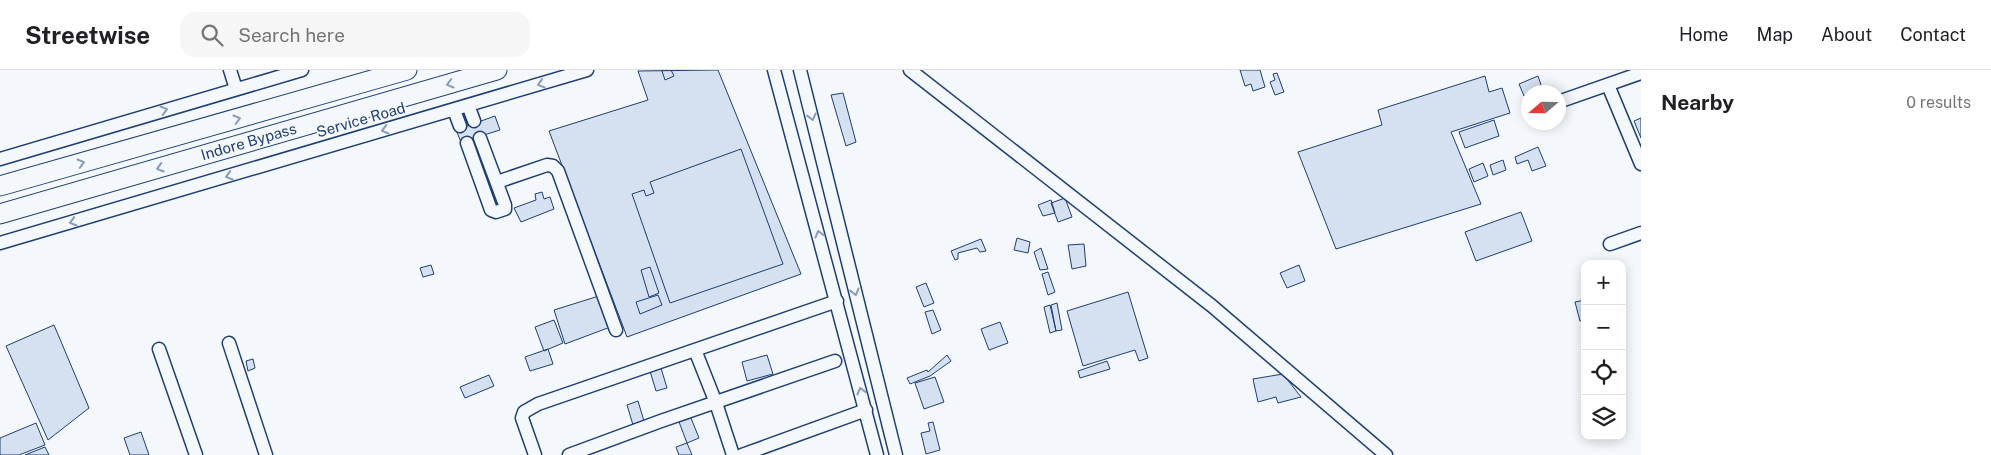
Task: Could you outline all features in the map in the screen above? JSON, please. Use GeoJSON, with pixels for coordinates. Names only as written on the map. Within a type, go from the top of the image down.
{"type":"FeatureCollection","features":[{"type":"Feature","properties":{"kind":"highway","name":"Indore Bypass"},"geometry":{"type":"LineString","coordinates":[[0,186],[407,70]]}},
{"type":"Feature","properties":{"kind":"highway","name":"Indore Bypass"},"geometry":{"type":"LineString","coordinates":[[0,214],[497,70]]}},
{"type":"Feature","properties":{"kind":"street"},"geometry":{"type":"LineString","coordinates":[[230,70],[236,89]]}},
{"type":"Feature","properties":{"kind":"street"},"geometry":{"type":"LineString","coordinates":[[0,159],[302,70]]}},
{"type":"Feature","properties":{"kind":"street","name":"Service Road"},"geometry":{"type":"LineString","coordinates":[[0,243],[588,70]]}},
{"type":"Feature","properties":{"kind":"street"},"geometry":{"type":"LineString","coordinates":[[774,70],[877,455]]}},
{"type":"Feature","properties":{"kind":"street"},"geometry":{"type":"LineString","coordinates":[[800,70],[896,455]]}},
{"type":"Feature","properties":{"kind":"street"},"geometry":{"type":"LineString","coordinates":[[910,70],[1212,306],[1386,455]]}},
{"type":"Feature","properties":{"kind":"street"},"geometry":{"type":"LineString","coordinates":[[1566,99],[1641,73]]}},
{"type":"Feature","properties":{"kind":"street"},"geometry":{"type":"LineString","coordinates":[[1608,85],[1641,164]]}},
{"type":"Feature","properties":{"kind":"street"},"geometry":{"type":"LineString","coordinates":[[468,106],[474,121]]}},
{"type":"Feature","properties":{"kind":"street"},"geometry":{"type":"LineString","coordinates":[[454,110],[460,126]]}},
{"type":"Feature","properties":{"kind":"street"},"geometry":{"type":"LineString","coordinates":[[466,143],[491,210],[496,212],[506,208],[480,138]]}},
{"type":"Feature","properties":{"kind":"street"},"geometry":{"type":"LineString","coordinates":[[497,182],[547,166],[553,166],[558,172],[616,330]]}},
{"type":"Feature","properties":{"kind":"street"},"geometry":{"type":"LineString","coordinates":[[1610,244],[1641,233]]}},
{"type":"Feature","properties":{"kind":"street"},"geometry":{"type":"LineString","coordinates":[[535,455],[523,421],[524,412],[538,404],[837,301]]}},
{"type":"Feature","properties":{"kind":"street"},"geometry":{"type":"LineString","coordinates":[[229,342],[266,455]]}},
{"type":"Feature","properties":{"kind":"street"},"geometry":{"type":"LineString","coordinates":[[159,349],[196,455]]}},
{"type":"Feature","properties":{"kind":"street"},"geometry":{"type":"LineString","coordinates":[[695,350],[716,403],[733,455]]}},
{"type":"Feature","properties":{"kind":"street"},"geometry":{"type":"LineString","coordinates":[[569,455],[835,362]]}},
{"type":"Feature","properties":{"kind":"street"},"geometry":{"type":"LineString","coordinates":[[742,455],[772,450],[866,410]]}},
{"type":"Feature","properties":{"kind":"building"},"geometry":{"type":"Polygon","coordinates":[[[671,70],[674,76],[665,80],[662,71],[671,70]]]}},
{"type":"Feature","properties":{"kind":"building"},"geometry":{"type":"Polygon","coordinates":[[[718,70],[801,274],[627,337],[549,131],[648,100],[638,71],[718,70]]]}},
{"type":"Feature","properties":{"kind":"building"},"geometry":{"type":"Polygon","coordinates":[[[1240,70],[1260,70],[1265,87],[1253,91],[1251,84],[1245,86],[1240,70]]]}},
{"type":"Feature","properties":{"kind":"building"},"geometry":{"type":"Polygon","coordinates":[[[1277,73],[1284,92],[1275,95],[1270,82],[1275,80],[1273,74],[1277,73]]]}},
{"type":"Feature","properties":{"kind":"building"},"geometry":{"type":"Polygon","coordinates":[[[1485,76],[1489,92],[1502,88],[1510,113],[1451,132],[1481,204],[1336,249],[1298,152],[1382,125],[1378,110],[1485,76]]]}},
{"type":"Feature","properties":{"kind":"building"},"geometry":{"type":"Polygon","coordinates":[[[1538,76],[1541,85],[1521,85],[1521,89],[1519,84],[1538,76]]]}},
{"type":"Feature","properties":{"kind":"building"},"geometry":{"type":"Polygon","coordinates":[[[843,93],[856,142],[846,146],[831,95],[843,93]]]}},
{"type":"Feature","properties":{"kind":"building"},"geometry":{"type":"Polygon","coordinates":[[[495,116],[500,130],[461,142],[456,130],[495,116]]]}},
{"type":"Feature","properties":{"kind":"building"},"geometry":{"type":"Polygon","coordinates":[[[1641,118],[1641,138],[1634,121],[1641,118]]]}},
{"type":"Feature","properties":{"kind":"building"},"geometry":{"type":"Polygon","coordinates":[[[1494,120],[1499,136],[1465,148],[1459,132],[1494,120]]]}},
{"type":"Feature","properties":{"kind":"building"},"geometry":{"type":"Polygon","coordinates":[[[1538,147],[1546,166],[1532,171],[1528,160],[1517,164],[1515,157],[1538,147]]]}},
{"type":"Feature","properties":{"kind":"building"},"geometry":{"type":"Polygon","coordinates":[[[741,149],[783,264],[670,303],[632,194],[644,190],[646,196],[654,193],[650,182],[741,149]]]}},
{"type":"Feature","properties":{"kind":"building"},"geometry":{"type":"Polygon","coordinates":[[[1503,160],[1506,170],[1493,175],[1490,165],[1503,160]]]}},
{"type":"Feature","properties":{"kind":"building"},"geometry":{"type":"Polygon","coordinates":[[[1483,163],[1488,176],[1474,182],[1469,169],[1483,163]]]}},
{"type":"Feature","properties":{"kind":"building"},"geometry":{"type":"Polygon","coordinates":[[[542,192],[544,199],[550,197],[554,209],[521,222],[514,208],[536,200],[535,194],[542,192]]]}},
{"type":"Feature","properties":{"kind":"building"},"geometry":{"type":"Polygon","coordinates":[[[1065,198],[1072,217],[1058,222],[1051,203],[1065,198]]]}},
{"type":"Feature","properties":{"kind":"building"},"geometry":{"type":"Polygon","coordinates":[[[1051,200],[1055,213],[1043,216],[1038,205],[1051,200]]]}},
{"type":"Feature","properties":{"kind":"building"},"geometry":{"type":"Polygon","coordinates":[[[1521,212],[1532,241],[1476,261],[1465,232],[1521,212]]]}},
{"type":"Feature","properties":{"kind":"building"},"geometry":{"type":"Polygon","coordinates":[[[1017,238],[1030,242],[1028,253],[1014,250],[1017,238]]]}},
{"type":"Feature","properties":{"kind":"building"},"geometry":{"type":"Polygon","coordinates":[[[981,239],[986,251],[980,252],[977,248],[958,253],[958,259],[955,260],[951,251],[981,239]]]}},
{"type":"Feature","properties":{"kind":"building"},"geometry":{"type":"Polygon","coordinates":[[[1084,244],[1086,266],[1072,269],[1068,245],[1084,244]]]}},
{"type":"Feature","properties":{"kind":"building"},"geometry":{"type":"Polygon","coordinates":[[[1041,248],[1048,269],[1040,270],[1034,252],[1041,248]]]}},
{"type":"Feature","properties":{"kind":"building"},"geometry":{"type":"Polygon","coordinates":[[[431,265],[434,274],[423,277],[420,268],[431,265]]]}},
{"type":"Feature","properties":{"kind":"building"},"geometry":{"type":"Polygon","coordinates":[[[1299,265],[1305,281],[1287,288],[1280,273],[1299,265]]]}},
{"type":"Feature","properties":{"kind":"building"},"geometry":{"type":"Polygon","coordinates":[[[650,267],[659,293],[649,297],[641,270],[650,267]]]}},
{"type":"Feature","properties":{"kind":"building"},"geometry":{"type":"Polygon","coordinates":[[[1048,272],[1055,292],[1048,295],[1042,274],[1048,272]]]}},
{"type":"Feature","properties":{"kind":"building"},"geometry":{"type":"Polygon","coordinates":[[[926,283],[934,303],[924,307],[916,287],[926,283]]]}},
{"type":"Feature","properties":{"kind":"building"},"geometry":{"type":"Polygon","coordinates":[[[1128,292],[1148,358],[1139,361],[1135,350],[1083,366],[1067,311],[1128,292]]]}},
{"type":"Feature","properties":{"kind":"building"},"geometry":{"type":"Polygon","coordinates":[[[602,295],[613,326],[565,344],[554,310],[602,295]]]}},
{"type":"Feature","properties":{"kind":"building"},"geometry":{"type":"Polygon","coordinates":[[[658,295],[662,305],[640,314],[636,302],[658,295]]]}},
{"type":"Feature","properties":{"kind":"building"},"geometry":{"type":"Polygon","coordinates":[[[1581,301],[1581,321],[1580,321],[1575,302],[1581,301]]]}},
{"type":"Feature","properties":{"kind":"building"},"geometry":{"type":"Polygon","coordinates":[[[1057,303],[1062,330],[1056,331],[1051,305],[1057,303]]]}},
{"type":"Feature","properties":{"kind":"building"},"geometry":{"type":"Polygon","coordinates":[[[1050,305],[1056,331],[1050,333],[1044,307],[1050,305]]]}},
{"type":"Feature","properties":{"kind":"building"},"geometry":{"type":"Polygon","coordinates":[[[933,310],[941,330],[932,334],[925,312],[933,310]]]}},
{"type":"Feature","properties":{"kind":"building"},"geometry":{"type":"Polygon","coordinates":[[[554,320],[563,343],[544,351],[535,327],[554,320]]]}},
{"type":"Feature","properties":{"kind":"building"},"geometry":{"type":"Polygon","coordinates":[[[1000,322],[1008,343],[989,350],[981,329],[1000,322]]]}},
{"type":"Feature","properties":{"kind":"building"},"geometry":{"type":"Polygon","coordinates":[[[54,325],[89,408],[48,440],[6,346],[54,325]]]}},
{"type":"Feature","properties":{"kind":"building"},"geometry":{"type":"Polygon","coordinates":[[[548,349],[553,364],[530,371],[525,357],[548,349]]]}},
{"type":"Feature","properties":{"kind":"building"},"geometry":{"type":"Polygon","coordinates":[[[767,355],[773,374],[747,381],[742,362],[767,355]]]}},
{"type":"Feature","properties":{"kind":"building"},"geometry":{"type":"Polygon","coordinates":[[[947,355],[951,361],[930,376],[910,384],[907,378],[927,370],[928,372],[947,355]]]}},
{"type":"Feature","properties":{"kind":"building"},"geometry":{"type":"Polygon","coordinates":[[[253,359],[255,368],[248,371],[246,361],[253,359]]]}},
{"type":"Feature","properties":{"kind":"building"},"geometry":{"type":"Polygon","coordinates":[[[1107,361],[1110,369],[1080,378],[1078,371],[1107,361]]]}},
{"type":"Feature","properties":{"kind":"building"},"geometry":{"type":"Polygon","coordinates":[[[661,368],[667,388],[656,391],[650,371],[661,368]]]}},
{"type":"Feature","properties":{"kind":"building"},"geometry":{"type":"Polygon","coordinates":[[[1283,374],[1301,397],[1278,403],[1276,397],[1258,402],[1253,379],[1283,374]]]}},
{"type":"Feature","properties":{"kind":"building"},"geometry":{"type":"Polygon","coordinates":[[[489,375],[494,386],[465,398],[460,387],[489,375]]]}},
{"type":"Feature","properties":{"kind":"building"},"geometry":{"type":"Polygon","coordinates":[[[935,377],[944,402],[924,409],[915,383],[935,377]]]}},
{"type":"Feature","properties":{"kind":"building"},"geometry":{"type":"Polygon","coordinates":[[[638,401],[644,421],[633,425],[627,405],[638,401]]]}},
{"type":"Feature","properties":{"kind":"building"},"geometry":{"type":"Polygon","coordinates":[[[691,418],[699,438],[687,443],[679,422],[691,418]]]}},
{"type":"Feature","properties":{"kind":"building"},"geometry":{"type":"Polygon","coordinates":[[[933,422],[940,450],[926,454],[921,433],[930,431],[928,423],[933,422]]]}},
{"type":"Feature","properties":{"kind":"building"},"geometry":{"type":"Polygon","coordinates":[[[36,423],[45,445],[19,455],[0,455],[0,438],[36,423]]]}},
{"type":"Feature","properties":{"kind":"building"},"geometry":{"type":"Polygon","coordinates":[[[141,432],[149,455],[130,455],[124,438],[141,432]]]}},
{"type":"Feature","properties":{"kind":"building"},"geometry":{"type":"Polygon","coordinates":[[[687,443],[692,455],[679,455],[676,447],[687,443]]]}},
{"type":"Feature","properties":{"kind":"building"},"geometry":{"type":"Polygon","coordinates":[[[45,447],[49,455],[25,455],[45,447]]]}}]}
